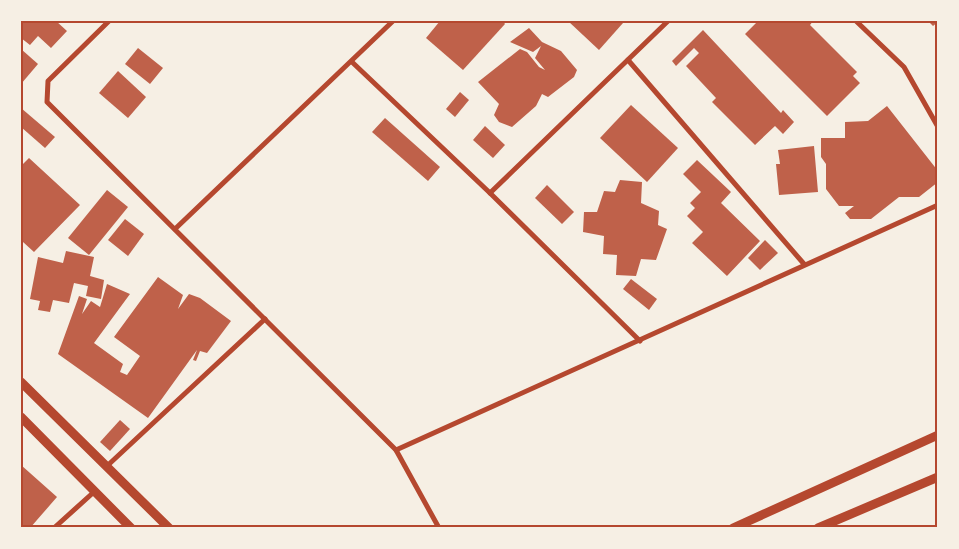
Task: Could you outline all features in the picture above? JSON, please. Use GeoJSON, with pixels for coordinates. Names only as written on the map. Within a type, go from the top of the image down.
{"type":"FeatureCollection","features":[{"type":"Feature","properties":{"kind":"street"},"geometry":{"type":"LineString","coordinates":[[109,21],[48,81],[47,102],[396,450],[439,528]]}},
{"type":"Feature","properties":{"kind":"street"},"geometry":{"type":"LineString","coordinates":[[175,230],[393,21]]}},
{"type":"Feature","properties":{"kind":"street"},"geometry":{"type":"LineString","coordinates":[[490,193],[668,21]]}},
{"type":"Feature","properties":{"kind":"street"},"geometry":{"type":"LineString","coordinates":[[856,21],[904,67],[938,127]]}},
{"type":"Feature","properties":{"kind":"street"},"geometry":{"type":"LineString","coordinates":[[628,60],[804,264]]}},
{"type":"Feature","properties":{"kind":"street"},"geometry":{"type":"LineString","coordinates":[[352,62],[490,193],[640,341]]}},
{"type":"Feature","properties":{"kind":"street"},"geometry":{"type":"LineString","coordinates":[[396,450],[938,205]]}},
{"type":"Feature","properties":{"kind":"street"},"geometry":{"type":"LineString","coordinates":[[107,466],[265,319]]}},
{"type":"Feature","properties":{"kind":"street"},"geometry":{"type":"LineString","coordinates":[[21,382],[169,528]]}},
{"type":"Feature","properties":{"kind":"street"},"geometry":{"type":"LineString","coordinates":[[21,417],[131,528]]}},
{"type":"Feature","properties":{"kind":"street"},"geometry":{"type":"LineString","coordinates":[[733,528],[938,435]]}},
{"type":"Feature","properties":{"kind":"street"},"geometry":{"type":"LineString","coordinates":[[818,528],[938,477]]}},
{"type":"Feature","properties":{"kind":"street"},"geometry":{"type":"LineString","coordinates":[[54,528],[95,491]]}},
{"type":"Feature","properties":{"kind":"building"},"geometry":{"type":"Polygon","coordinates":[[[21,21],[56,21],[67,31],[51,48],[38,36],[30,45],[21,38],[21,21]]]}},
{"type":"Feature","properties":{"kind":"building"},"geometry":{"type":"Polygon","coordinates":[[[440,21],[503,21],[505,24],[463,70],[426,38],[440,21]]]}},
{"type":"Feature","properties":{"kind":"building"},"geometry":{"type":"Polygon","coordinates":[[[568,21],[621,21],[623,23],[599,50],[568,21]]]}},
{"type":"Feature","properties":{"kind":"building"},"geometry":{"type":"Polygon","coordinates":[[[758,21],[813,21],[810,25],[857,72],[853,76],[860,83],[827,116],[745,34],[758,21]]]}},
{"type":"Feature","properties":{"kind":"building"},"geometry":{"type":"Polygon","coordinates":[[[928,21],[938,21],[938,22],[933,26],[928,21]]]}},
{"type":"Feature","properties":{"kind":"building"},"geometry":{"type":"Polygon","coordinates":[[[529,28],[542,42],[561,51],[577,70],[574,77],[548,97],[542,94],[536,106],[512,127],[499,122],[494,115],[499,104],[478,82],[520,49],[527,52],[539,67],[545,70],[535,58],[541,46],[533,52],[510,42],[529,28]]]}},
{"type":"Feature","properties":{"kind":"building"},"geometry":{"type":"Polygon","coordinates":[[[703,30],[781,113],[783,110],[794,122],[783,134],[775,126],[755,145],[712,102],[716,98],[686,66],[699,53],[694,48],[676,66],[672,61],[703,30]]]}},
{"type":"Feature","properties":{"kind":"building"},"geometry":{"type":"Polygon","coordinates":[[[138,48],[163,68],[150,84],[125,64],[138,48]]]}},
{"type":"Feature","properties":{"kind":"building"},"geometry":{"type":"Polygon","coordinates":[[[21,49],[38,64],[21,84],[21,49]]]}},
{"type":"Feature","properties":{"kind":"building"},"geometry":{"type":"Polygon","coordinates":[[[118,71],[146,97],[128,118],[99,93],[118,71]]]}},
{"type":"Feature","properties":{"kind":"building"},"geometry":{"type":"Polygon","coordinates":[[[460,92],[469,100],[455,117],[446,109],[460,92]]]}},
{"type":"Feature","properties":{"kind":"building"},"geometry":{"type":"Polygon","coordinates":[[[631,105],[678,148],[647,182],[600,138],[631,105]]]}},
{"type":"Feature","properties":{"kind":"building"},"geometry":{"type":"Polygon","coordinates":[[[887,106],[938,171],[938,182],[919,197],[899,197],[871,219],[850,219],[845,213],[854,206],[839,206],[826,189],[826,164],[821,157],[821,138],[845,138],[845,122],[868,121],[887,106]]]}},
{"type":"Feature","properties":{"kind":"building"},"geometry":{"type":"Polygon","coordinates":[[[21,108],[55,137],[45,148],[21,127],[21,108]]]}},
{"type":"Feature","properties":{"kind":"building"},"geometry":{"type":"Polygon","coordinates":[[[385,118],[440,167],[428,181],[372,132],[385,118]]]}},
{"type":"Feature","properties":{"kind":"building"},"geometry":{"type":"Polygon","coordinates":[[[485,126],[505,145],[493,158],[473,140],[485,126]]]}},
{"type":"Feature","properties":{"kind":"building"},"geometry":{"type":"Polygon","coordinates":[[[814,146],[818,192],[779,195],[776,164],[780,164],[778,150],[814,146]]]}},
{"type":"Feature","properties":{"kind":"building"},"geometry":{"type":"Polygon","coordinates":[[[29,158],[80,205],[34,252],[23,242],[21,244],[21,166],[29,158]]]}},
{"type":"Feature","properties":{"kind":"building"},"geometry":{"type":"Polygon","coordinates":[[[697,160],[731,192],[721,203],[760,241],[727,276],[692,243],[703,232],[687,216],[695,208],[690,203],[701,192],[683,174],[697,160]]]}},
{"type":"Feature","properties":{"kind":"building"},"geometry":{"type":"Polygon","coordinates":[[[620,180],[642,182],[641,203],[659,211],[658,225],[667,229],[656,260],[641,259],[636,276],[616,275],[617,255],[603,254],[604,236],[583,232],[584,212],[597,212],[604,191],[615,192],[620,180]]]}},
{"type":"Feature","properties":{"kind":"building"},"geometry":{"type":"Polygon","coordinates":[[[547,185],[574,212],[562,224],[535,198],[547,185]]]}},
{"type":"Feature","properties":{"kind":"building"},"geometry":{"type":"Polygon","coordinates":[[[107,190],[128,207],[89,255],[68,238],[107,190]]]}},
{"type":"Feature","properties":{"kind":"building"},"geometry":{"type":"Polygon","coordinates":[[[125,219],[144,234],[128,256],[108,240],[125,219]]]}},
{"type":"Feature","properties":{"kind":"building"},"geometry":{"type":"Polygon","coordinates":[[[765,240],[778,253],[760,270],[748,258],[765,240]]]}},
{"type":"Feature","properties":{"kind":"building"},"geometry":{"type":"Polygon","coordinates":[[[66,251],[94,257],[90,276],[104,280],[101,299],[86,296],[88,286],[74,283],[69,303],[53,300],[50,312],[38,310],[40,301],[30,299],[38,257],[63,263],[66,251]]]}},
{"type":"Feature","properties":{"kind":"building"},"geometry":{"type":"Polygon","coordinates":[[[158,277],[183,295],[178,309],[189,294],[200,298],[231,321],[207,353],[200,351],[196,361],[193,360],[197,350],[148,418],[58,354],[79,296],[87,299],[82,314],[91,301],[100,307],[107,284],[130,294],[94,343],[123,364],[120,372],[127,375],[140,356],[114,337],[158,277]]]}},
{"type":"Feature","properties":{"kind":"building"},"geometry":{"type":"Polygon","coordinates":[[[631,279],[657,299],[649,310],[623,289],[631,279]]]}},
{"type":"Feature","properties":{"kind":"building"},"geometry":{"type":"Polygon","coordinates":[[[120,420],[130,429],[110,451],[100,442],[120,420]]]}},
{"type":"Feature","properties":{"kind":"building"},"geometry":{"type":"Polygon","coordinates":[[[21,465],[57,497],[30,528],[21,528],[21,465]]]}}]}
